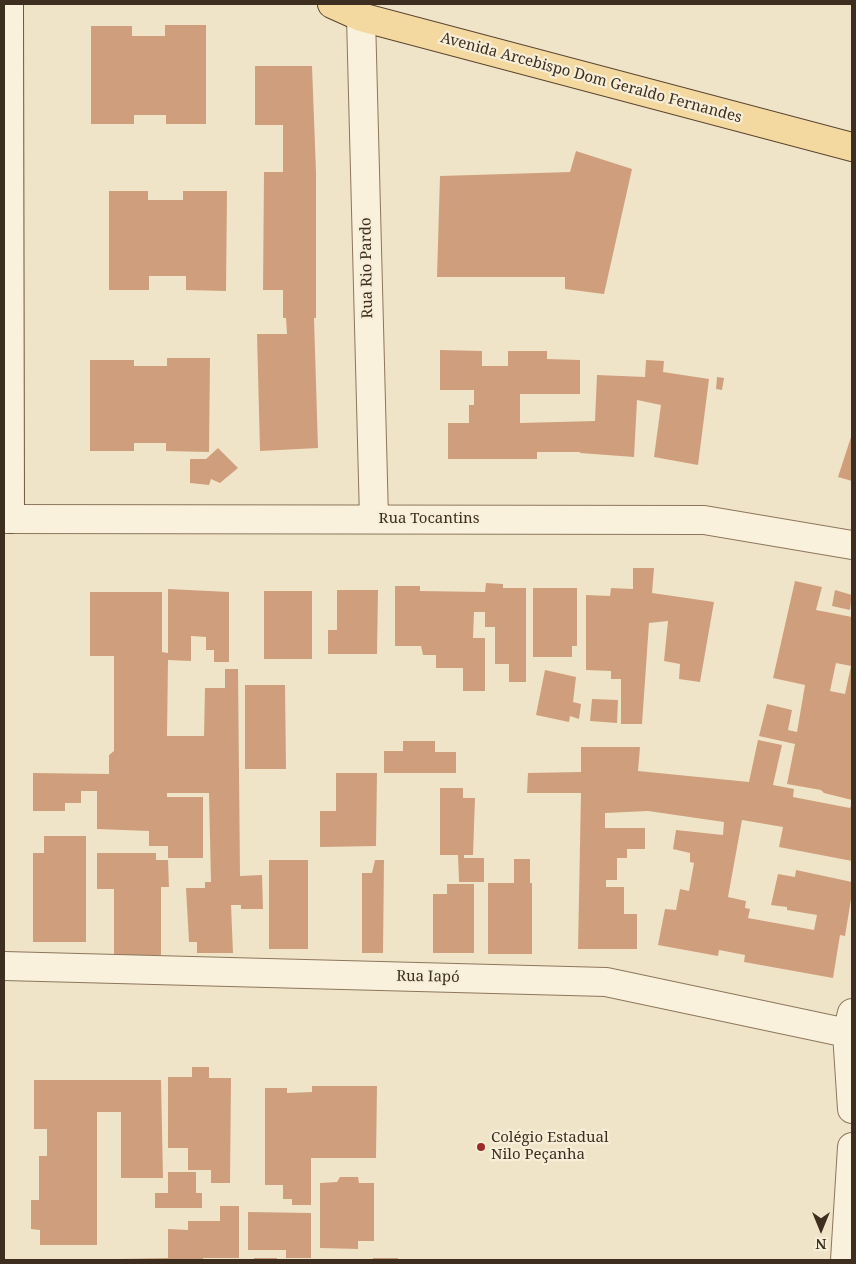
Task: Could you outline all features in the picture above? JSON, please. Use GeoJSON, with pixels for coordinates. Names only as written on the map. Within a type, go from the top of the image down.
{"type":"FeatureCollection","features":[{"type":"Feature","properties":{"kind":"main road","name":"Avenida Arcebispo Dom Geraldo Fernandes"},"geometry":{"type":"LineString","coordinates":[[332,4],[361,17],[852,147]]}},
{"type":"Feature","properties":{"kind":"street"},"geometry":{"type":"LineString","coordinates":[[7,519],[9,4]]}},
{"type":"Feature","properties":{"kind":"street","name":"Rua Rio Pardo"},"geometry":{"type":"LineString","coordinates":[[361,17],[374,519]]}},
{"type":"Feature","properties":{"kind":"street","name":"Rua Tocantins"},"geometry":{"type":"LineString","coordinates":[[7,519],[704,520],[852,545]]}},
{"type":"Feature","properties":{"kind":"street","name":"Rua Iapó"},"geometry":{"type":"LineString","coordinates":[[4,966],[606,982],[850,1023]]}},
{"type":"Feature","properties":{"kind":"street"},"geometry":{"type":"LineString","coordinates":[[850,1023],[852,1109]]}},
{"type":"Feature","properties":{"kind":"street"},"geometry":{"type":"LineString","coordinates":[[845,1260],[852,1148]]}},
{"type":"Feature","properties":{"kind":"building"},"geometry":{"type":"Polygon","coordinates":[[[165,25],[206,25],[206,124],[166,124],[166,115],[134,115],[134,124],[91,124],[91,26],[132,26],[132,36],[165,36],[165,25]]]}},
{"type":"Feature","properties":{"kind":"building"},"geometry":{"type":"Polygon","coordinates":[[[255,66],[312,66],[316,172],[316,318],[314,318],[318,448],[260,451],[257,334],[287,334],[286,318],[283,318],[283,290],[263,290],[264,172],[283,172],[283,125],[255,125],[255,66]]]}},
{"type":"Feature","properties":{"kind":"building"},"geometry":{"type":"Polygon","coordinates":[[[576,151],[632,169],[604,294],[565,289],[565,277],[437,277],[440,176],[570,172],[576,151]]]}},
{"type":"Feature","properties":{"kind":"building"},"geometry":{"type":"Polygon","coordinates":[[[109,191],[148,191],[148,200],[183,200],[183,191],[227,191],[226,291],[186,290],[186,276],[149,276],[149,290],[109,290],[109,191]]]}},
{"type":"Feature","properties":{"kind":"building"},"geometry":{"type":"Polygon","coordinates":[[[440,350],[482,351],[482,366],[508,366],[508,351],[547,351],[547,359],[580,360],[580,394],[520,394],[520,423],[595,421],[597,375],[645,377],[646,360],[664,361],[663,372],[709,379],[698,465],[654,457],[661,405],[637,400],[634,457],[580,452],[537,452],[537,459],[448,459],[448,423],[469,423],[469,405],[474,405],[474,390],[440,390],[440,350]]]}},
{"type":"Feature","properties":{"kind":"building"},"geometry":{"type":"Polygon","coordinates":[[[167,358],[210,358],[209,452],[166,451],[166,443],[134,443],[134,451],[90,451],[90,360],[134,360],[134,366],[167,366],[167,358]]]}},
{"type":"Feature","properties":{"kind":"building"},"geometry":{"type":"Polygon","coordinates":[[[717,377],[724,378],[722,390],[716,389],[717,377]]]}},
{"type":"Feature","properties":{"kind":"building"},"geometry":{"type":"Polygon","coordinates":[[[852,434],[852,481],[838,477],[852,434]]]}},
{"type":"Feature","properties":{"kind":"building"},"geometry":{"type":"Polygon","coordinates":[[[218,448],[238,468],[220,483],[211,479],[209,485],[190,483],[190,459],[206,459],[218,448]]]}},
{"type":"Feature","properties":{"kind":"building"},"geometry":{"type":"Polygon","coordinates":[[[633,568],[654,568],[652,593],[714,602],[700,682],[679,679],[680,664],[664,661],[668,621],[649,623],[642,724],[621,724],[621,679],[611,679],[611,671],[586,670],[586,595],[610,596],[611,588],[633,589],[633,568]]]}},
{"type":"Feature","properties":{"kind":"building"},"geometry":{"type":"Polygon","coordinates":[[[795,581],[822,587],[816,610],[852,617],[852,800],[824,793],[821,790],[787,784],[795,744],[759,736],[767,704],[792,710],[788,730],[797,732],[805,685],[773,678],[795,581]],[[836,663],[830,691],[845,694],[851,666],[836,663]]]}},
{"type":"Feature","properties":{"kind":"building"},"geometry":{"type":"Polygon","coordinates":[[[486,583],[503,584],[503,588],[526,588],[526,682],[509,682],[509,664],[495,664],[495,627],[485,627],[485,612],[474,612],[473,638],[485,638],[485,691],[463,691],[463,668],[436,668],[436,655],[423,655],[421,646],[395,646],[395,586],[420,586],[420,591],[485,592],[486,583]]]}},
{"type":"Feature","properties":{"kind":"building"},"geometry":{"type":"Polygon","coordinates":[[[533,588],[577,588],[577,646],[572,646],[572,657],[533,657],[533,588]]]}},
{"type":"Feature","properties":{"kind":"building"},"geometry":{"type":"Polygon","coordinates":[[[168,589],[229,592],[229,662],[214,662],[214,650],[206,650],[206,637],[191,636],[191,661],[168,660],[167,736],[204,736],[205,688],[225,688],[225,669],[238,669],[240,876],[262,875],[263,909],[241,909],[241,905],[231,905],[233,953],[197,953],[197,942],[189,942],[186,888],[205,888],[205,882],[211,882],[209,793],[167,793],[167,797],[203,797],[203,858],[168,858],[168,846],[149,846],[149,831],[97,829],[97,791],[81,791],[81,803],[65,803],[65,811],[33,811],[33,773],[109,774],[109,755],[114,751],[114,656],[90,656],[90,592],[162,592],[162,652],[168,653],[168,589]]]}},
{"type":"Feature","properties":{"kind":"building"},"geometry":{"type":"Polygon","coordinates":[[[337,590],[378,590],[377,654],[328,654],[328,630],[337,630],[337,590]]]}},
{"type":"Feature","properties":{"kind":"building"},"geometry":{"type":"Polygon","coordinates":[[[835,590],[852,595],[850,610],[832,606],[835,590]]]}},
{"type":"Feature","properties":{"kind":"building"},"geometry":{"type":"Polygon","coordinates":[[[264,591],[312,591],[312,659],[264,659],[264,591]]]}},
{"type":"Feature","properties":{"kind":"building"},"geometry":{"type":"Polygon","coordinates":[[[545,670],[576,677],[573,702],[581,704],[579,719],[570,716],[569,722],[536,715],[545,670]]]}},
{"type":"Feature","properties":{"kind":"building"},"geometry":{"type":"Polygon","coordinates":[[[245,685],[285,685],[286,769],[245,769],[245,685]]]}},
{"type":"Feature","properties":{"kind":"building"},"geometry":{"type":"Polygon","coordinates":[[[592,699],[618,700],[617,723],[590,721],[592,699]]]}},
{"type":"Feature","properties":{"kind":"building"},"geometry":{"type":"Polygon","coordinates":[[[758,740],[782,745],[773,785],[794,789],[793,797],[850,808],[852,803],[852,861],[779,847],[783,827],[742,820],[728,897],[746,901],[745,908],[750,909],[748,918],[814,930],[817,915],[771,905],[778,874],[795,877],[796,870],[852,882],[845,936],[840,935],[833,978],[744,962],[745,955],[719,950],[718,956],[658,945],[665,909],[676,910],[680,889],[689,891],[694,863],[690,862],[690,853],[673,849],[676,830],[723,835],[724,822],[648,811],[605,813],[605,828],[645,828],[645,849],[627,849],[627,858],[617,858],[617,880],[606,880],[606,887],[624,887],[624,914],[637,914],[637,949],[578,949],[581,793],[527,793],[528,773],[581,772],[581,747],[640,747],[638,771],[749,782],[758,740]]]}},
{"type":"Feature","properties":{"kind":"building"},"geometry":{"type":"Polygon","coordinates":[[[403,741],[435,741],[435,752],[456,752],[456,773],[384,773],[384,751],[403,751],[403,741]]]}},
{"type":"Feature","properties":{"kind":"building"},"geometry":{"type":"Polygon","coordinates":[[[336,773],[377,773],[376,846],[320,847],[320,811],[336,811],[336,773]]]}},
{"type":"Feature","properties":{"kind":"building"},"geometry":{"type":"Polygon","coordinates":[[[440,788],[463,788],[463,798],[475,798],[473,855],[464,855],[464,858],[484,858],[484,882],[459,882],[458,855],[440,855],[440,788]]]}},
{"type":"Feature","properties":{"kind":"building"},"geometry":{"type":"Polygon","coordinates":[[[44,836],[86,836],[86,942],[33,942],[33,853],[44,853],[44,836]]]}},
{"type":"Feature","properties":{"kind":"building"},"geometry":{"type":"Polygon","coordinates":[[[97,853],[156,853],[156,860],[168,860],[169,887],[161,887],[161,955],[114,955],[114,889],[97,889],[97,853]]]}},
{"type":"Feature","properties":{"kind":"building"},"geometry":{"type":"Polygon","coordinates":[[[514,859],[530,859],[532,954],[488,954],[488,883],[514,883],[514,859]]]}},
{"type":"Feature","properties":{"kind":"building"},"geometry":{"type":"Polygon","coordinates":[[[269,860],[308,860],[308,949],[269,949],[269,860]]]}},
{"type":"Feature","properties":{"kind":"building"},"geometry":{"type":"Polygon","coordinates":[[[375,860],[384,860],[383,953],[362,953],[362,873],[372,873],[375,860]]]}},
{"type":"Feature","properties":{"kind":"building"},"geometry":{"type":"Polygon","coordinates":[[[447,884],[474,884],[474,953],[433,953],[433,894],[447,894],[447,884]]]}},
{"type":"Feature","properties":{"kind":"building"},"geometry":{"type":"Polygon","coordinates":[[[192,1067],[209,1067],[209,1078],[231,1078],[230,1183],[211,1183],[211,1170],[188,1170],[188,1148],[168,1148],[168,1077],[192,1077],[192,1067]]]}},
{"type":"Feature","properties":{"kind":"building"},"geometry":{"type":"Polygon","coordinates":[[[34,1080],[161,1080],[163,1178],[121,1178],[121,1112],[97,1112],[97,1245],[40,1245],[40,1230],[31,1229],[31,1200],[39,1200],[39,1156],[47,1156],[47,1129],[34,1129],[34,1080]]]}},
{"type":"Feature","properties":{"kind":"building"},"geometry":{"type":"Polygon","coordinates":[[[312,1086],[377,1086],[376,1158],[311,1158],[311,1205],[292,1205],[292,1199],[283,1199],[283,1185],[265,1185],[265,1088],[287,1088],[287,1093],[312,1092],[312,1086]]]}},
{"type":"Feature","properties":{"kind":"building"},"geometry":{"type":"Polygon","coordinates":[[[168,1172],[196,1172],[196,1193],[202,1193],[202,1208],[155,1208],[155,1193],[168,1193],[168,1172]]]}},
{"type":"Feature","properties":{"kind":"building"},"geometry":{"type":"Polygon","coordinates":[[[340,1177],[358,1177],[359,1183],[374,1183],[374,1241],[358,1241],[358,1249],[320,1248],[320,1183],[337,1182],[340,1177]]]}},
{"type":"Feature","properties":{"kind":"building"},"geometry":{"type":"Polygon","coordinates":[[[220,1206],[239,1206],[239,1258],[118,1260],[168,1258],[168,1229],[188,1230],[188,1221],[220,1221],[220,1206]]]}},
{"type":"Feature","properties":{"kind":"building"},"geometry":{"type":"Polygon","coordinates":[[[248,1212],[311,1213],[311,1258],[286,1258],[286,1250],[248,1250],[248,1212]]]}},
{"type":"Feature","properties":{"kind":"building"},"geometry":{"type":"Polygon","coordinates":[[[254,1258],[277,1258],[277,1260],[254,1260],[254,1258]]]}},
{"type":"Feature","properties":{"kind":"building"},"geometry":{"type":"Polygon","coordinates":[[[373,1258],[398,1258],[398,1260],[373,1260],[373,1258]]]}},
{"type":"Feature","properties":{"kind":"place","name":"Colégio Estadual Nilo Peçanha"},"geometry":{"type":"Point","coordinates":[481,1147]}}]}
